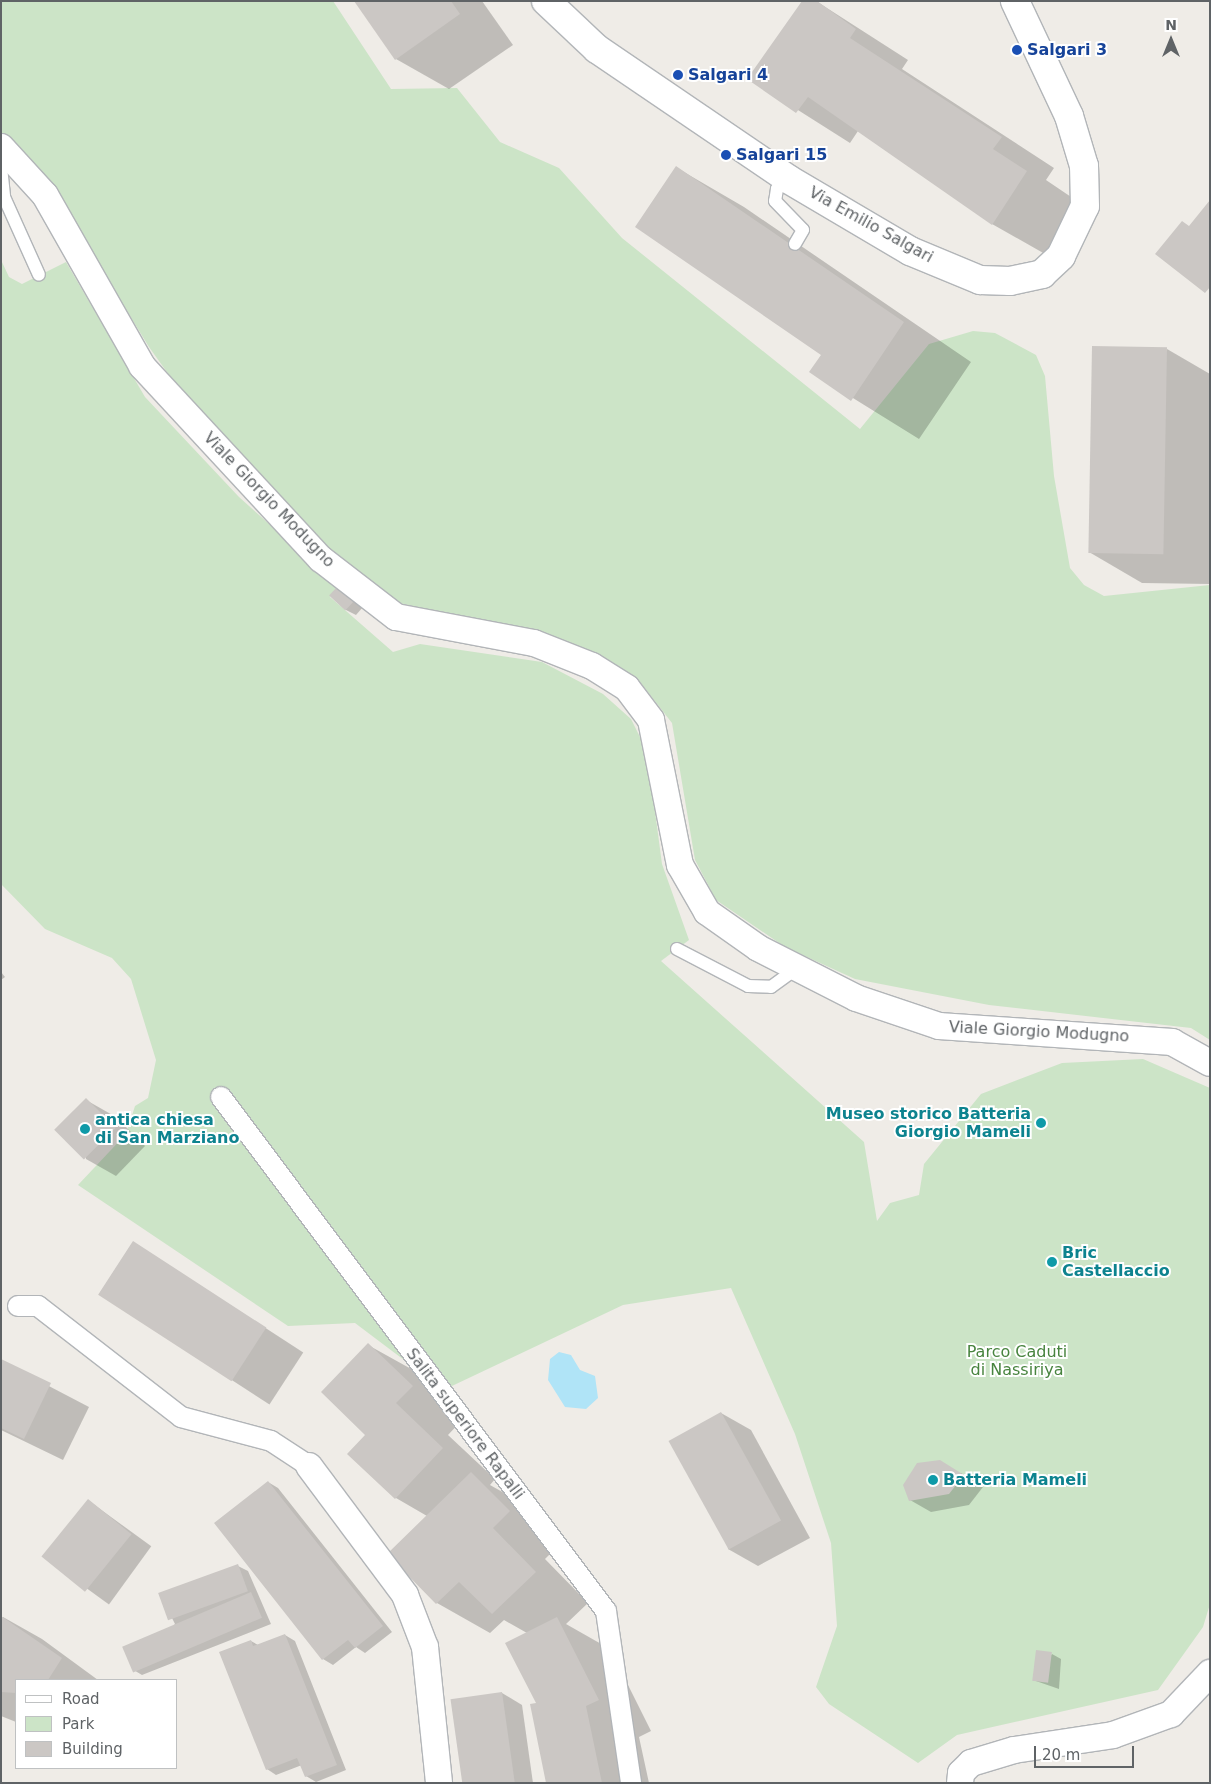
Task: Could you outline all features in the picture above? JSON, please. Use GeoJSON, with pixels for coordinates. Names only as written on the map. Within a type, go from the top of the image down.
{"type":"FeatureCollection","features":[{"type":"Feature","properties":{"kind":"street","name":"Via Emilio Salgari"},"geometry":{"type":"LineString","coordinates":[[546,1],[598,49],[788,179],[910,251],[980,280],[1010,281],[1042,274],[1061,256],[1085,206],[1084,166],[1069,116],[1015,1]]}},
{"type":"Feature","properties":{"kind":"street","name":"Viale Giorgio Modugno"},"geometry":{"type":"LineString","coordinates":[[2,156],[46,195],[142,366],[322,559],[396,618],[534,644],[592,666],[627,688],[651,720],[680,865],[706,912],[758,948],[856,998],[939,1026],[1172,1042],[1210,1063]]}},
{"type":"Feature","properties":{"kind":"street","name":"Salita superiore Rapalli"},"geometry":{"type":"LineString","coordinates":[[221,1097],[606,1611],[631,1783]]}},
{"type":"Feature","properties":{"kind":"street"},"geometry":{"type":"LineString","coordinates":[[18,1306],[38,1306],[181,1417],[272,1441],[309,1466],[405,1595],[425,1647],[438,1783]]}},
{"type":"Feature","properties":{"kind":"street"},"geometry":{"type":"LineString","coordinates":[[960,1783],[961,1773],[971,1763],[1014,1750],[1113,1735],[1170,1714],[1210,1672]]}},
{"type":"Feature","properties":{"kind":"lane"},"geometry":{"type":"LineString","coordinates":[[2,156],[4,197],[39,276]]}},
{"type":"Feature","properties":{"kind":"lane"},"geometry":{"type":"LineString","coordinates":[[788,179],[777,189],[775,201],[803,230],[795,244]]}},
{"type":"Feature","properties":{"kind":"lane"},"geometry":{"type":"LineString","coordinates":[[677,949],[748,986],[771,987],[797,968]]}},
{"type":"Feature","properties":{"kind":"green space"},"geometry":{"type":"Polygon","coordinates":[[[1,1],[333,1],[391,89],[457,88],[500,142],[559,168],[622,238],[860,429],[929,344],[973,331],[995,333],[1036,355],[1045,376],[1054,476],[1070,568],[1084,585],[1104,596],[1210,585],[1210,1040],[1191,1028],[989,1005],[855,979],[785,947],[716,900],[695,860],[672,723],[636,677],[584,648],[535,633],[390,601],[333,558],[189,403],[149,347],[41,171],[1,132],[1,1]]]}},
{"type":"Feature","properties":{"kind":"green space","name":"Parco Caduti di Nassiriya"},"geometry":{"type":"Polygon","coordinates":[[[1,260],[9,277],[22,284],[66,262],[145,397],[239,497],[338,586],[330,597],[393,652],[420,644],[542,662],[603,694],[631,719],[647,751],[662,864],[689,940],[661,961],[864,1142],[877,1221],[890,1203],[919,1195],[924,1164],[981,1094],[1062,1063],[1143,1059],[1210,1088],[1210,1604],[1203,1627],[1158,1690],[957,1735],[918,1763],[829,1704],[816,1687],[837,1626],[831,1543],[795,1434],[731,1288],[623,1305],[435,1394],[408,1363],[355,1323],[288,1326],[78,1185],[126,1134],[135,1106],[148,1098],[156,1060],[131,979],[112,958],[45,929],[1,884],[1,260]]]}},
{"type":"Feature","properties":{"kind":"water"},"geometry":{"type":"Polygon","coordinates":[[[559,1352],[571,1355],[580,1370],[595,1376],[598,1398],[586,1409],[565,1407],[548,1380],[550,1359],[559,1352]]]}},
{"type":"Feature","properties":{"kind":"building"},"geometry":{"type":"Polygon","coordinates":[[[354,1],[451,1],[460,14],[395,60],[354,1]]]}},
{"type":"Feature","properties":{"kind":"building"},"geometry":{"type":"Polygon","coordinates":[[[802,1],[817,1],[856,29],[850,38],[1002,137],[993,149],[1027,171],[992,225],[808,97],[796,113],[747,79],[802,1]]]}},
{"type":"Feature","properties":{"kind":"building"},"geometry":{"type":"Polygon","coordinates":[[[676,166],[904,322],[851,401],[809,372],[821,355],[635,227],[676,166]]]}},
{"type":"Feature","properties":{"kind":"building"},"geometry":{"type":"Polygon","coordinates":[[[1210,200],[1210,287],[1205,293],[1155,254],[1182,221],[1189,226],[1210,200]]]}},
{"type":"Feature","properties":{"kind":"building"},"geometry":{"type":"Polygon","coordinates":[[[1092,346],[1167,347],[1163,554],[1088,553],[1092,346]]]}},
{"type":"Feature","properties":{"kind":"building"},"geometry":{"type":"Polygon","coordinates":[[[338,586],[354,601],[345,611],[329,596],[338,586]]]}},
{"type":"Feature","properties":{"kind":"building","name":"antica chiesa di San Marziano"},"geometry":{"type":"Polygon","coordinates":[[[86,1098],[116,1128],[84,1160],[54,1130],[86,1098]]]}},
{"type":"Feature","properties":{"kind":"building"},"geometry":{"type":"Polygon","coordinates":[[[133,1241],[266,1328],[231,1381],[98,1295],[133,1241]]]}},
{"type":"Feature","properties":{"kind":"building"},"geometry":{"type":"Polygon","coordinates":[[[368,1343],[413,1386],[396,1403],[443,1448],[395,1499],[347,1454],[365,1435],[321,1392],[368,1343]]]}},
{"type":"Feature","properties":{"kind":"building"},"geometry":{"type":"Polygon","coordinates":[[[1,1359],[51,1383],[24,1439],[1,1428],[1,1359]]]}},
{"type":"Feature","properties":{"kind":"building"},"geometry":{"type":"Polygon","coordinates":[[[721,1412],[781,1520],[729,1550],[669,1441],[721,1412]]]}},
{"type":"Feature","properties":{"kind":"building","name":"Batteria Mameli"},"geometry":{"type":"Polygon","coordinates":[[[940,1460],[964,1475],[949,1494],[909,1501],[903,1485],[917,1463],[940,1460]]]}},
{"type":"Feature","properties":{"kind":"building"},"geometry":{"type":"Polygon","coordinates":[[[471,1472],[510,1511],[493,1528],[536,1572],[492,1614],[459,1582],[436,1604],[387,1554],[471,1472]]]}},
{"type":"Feature","properties":{"kind":"building"},"geometry":{"type":"Polygon","coordinates":[[[268,1481],[383,1626],[355,1648],[348,1640],[322,1660],[214,1523],[268,1481]]]}},
{"type":"Feature","properties":{"kind":"building"},"geometry":{"type":"Polygon","coordinates":[[[88,1499],[132,1534],[85,1592],[41,1557],[88,1499]]]}},
{"type":"Feature","properties":{"kind":"building"},"geometry":{"type":"Polygon","coordinates":[[[238,1564],[248,1591],[168,1620],[158,1593],[238,1564]]]}},
{"type":"Feature","properties":{"kind":"building"},"geometry":{"type":"Polygon","coordinates":[[[251,1592],[262,1618],[133,1672],[122,1647],[251,1592]]]}},
{"type":"Feature","properties":{"kind":"building"},"geometry":{"type":"Polygon","coordinates":[[[1,1616],[62,1658],[49,1679],[15,1679],[15,1693],[1,1692],[1,1616]]]}},
{"type":"Feature","properties":{"kind":"building"},"geometry":{"type":"Polygon","coordinates":[[[557,1617],[599,1700],[586,1706],[602,1783],[546,1783],[530,1704],[536,1703],[505,1643],[557,1617]]]}},
{"type":"Feature","properties":{"kind":"building"},"geometry":{"type":"Polygon","coordinates":[[[285,1634],[337,1765],[305,1777],[297,1758],[266,1770],[219,1652],[251,1640],[253,1646],[285,1634]]]}},
{"type":"Feature","properties":{"kind":"building"},"geometry":{"type":"Polygon","coordinates":[[[1036,1650],[1052,1652],[1048,1683],[1032,1681],[1036,1650]]]}},
{"type":"Feature","properties":{"kind":"building"},"geometry":{"type":"Polygon","coordinates":[[[502,1692],[515,1783],[462,1783],[451,1699],[502,1692]]]}},
{"type":"Feature","properties":{"kind":"place","name":"Salgari 3"},"geometry":{"type":"Point","coordinates":[1017,50]}},
{"type":"Feature","properties":{"kind":"place","name":"Salgari 4"},"geometry":{"type":"Point","coordinates":[678,75]}},
{"type":"Feature","properties":{"kind":"place","name":"Salgari 15"},"geometry":{"type":"Point","coordinates":[726,155]}},
{"type":"Feature","properties":{"kind":"place","name":"Museo storico Batteria Giorgio Mameli"},"geometry":{"type":"Point","coordinates":[1041,1123]}},
{"type":"Feature","properties":{"kind":"place","name":"antica chiesa di San Marziano"},"geometry":{"type":"Point","coordinates":[85,1129]}},
{"type":"Feature","properties":{"kind":"place","name":"Bric Castellaccio"},"geometry":{"type":"Point","coordinates":[1052,1262]}},
{"type":"Feature","properties":{"kind":"place","name":"Batteria Mameli"},"geometry":{"type":"Point","coordinates":[933,1480]}}]}
